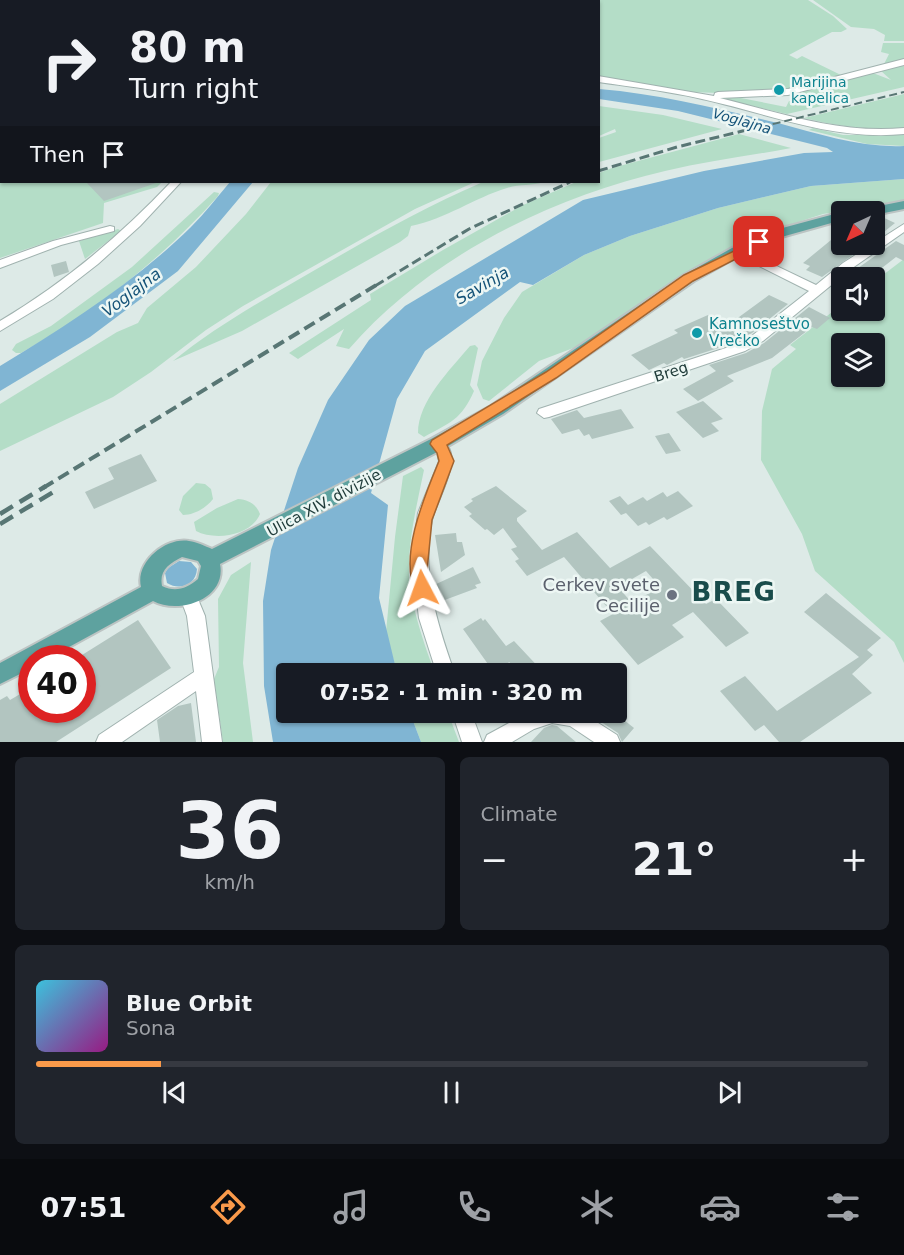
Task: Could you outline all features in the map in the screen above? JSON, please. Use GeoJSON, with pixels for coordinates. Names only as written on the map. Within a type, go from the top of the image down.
{"type":"FeatureCollection","features":[{"type":"Feature","properties":{"kind":"main road"},"geometry":{"type":"LineString","coordinates":[[885,209],[904,205]]}},
{"type":"Feature","properties":{"kind":"main road","name":"Ulica XIV. divizije"},"geometry":{"type":"LineString","coordinates":[[209,560],[245,544],[429,448],[551,375],[689,278],[737,251],[780,233],[831,219]]}},
{"type":"Feature","properties":{"kind":"main road"},"geometry":{"type":"LineString","coordinates":[[190,549],[198,551],[209,560],[210,576],[206,584],[189,597],[172,600],[153,591],[149,577],[152,569],[163,556],[171,552],[190,549]]}},
{"type":"Feature","properties":{"kind":"main road"},"geometry":{"type":"LineString","coordinates":[[0,674],[153,591]]}},
{"type":"Feature","properties":{"kind":"street"},"geometry":{"type":"LineString","coordinates":[[701,96],[788,92],[904,62]]}},
{"type":"Feature","properties":{"kind":"street"},"geometry":{"type":"LineString","coordinates":[[600,78],[701,96],[842,129],[867,132],[904,131]]}},
{"type":"Feature","properties":{"kind":"street"},"geometry":{"type":"LineString","coordinates":[[0,327],[74,278],[123,237],[175,183]]}},
{"type":"Feature","properties":{"kind":"street","name":"Breg"},"geometry":{"type":"LineString","coordinates":[[544,412],[596,398],[740,348],[758,338],[874,245],[904,227]]}},
{"type":"Feature","properties":{"kind":"street"},"geometry":{"type":"LineString","coordinates":[[0,264],[57,243],[110,229]]}},
{"type":"Feature","properties":{"kind":"street"},"geometry":{"type":"LineString","coordinates":[[737,251],[818,290]]}},
{"type":"Feature","properties":{"kind":"street"},"geometry":{"type":"LineString","coordinates":[[429,448],[444,451],[446,461],[424,520],[419,571],[425,605],[443,663]]}},
{"type":"Feature","properties":{"kind":"street"},"geometry":{"type":"LineString","coordinates":[[189,597],[196,616],[212,742]]}},
{"type":"Feature","properties":{"kind":"street"},"geometry":{"type":"LineString","coordinates":[[106,742],[203,676]]}},
{"type":"Feature","properties":{"kind":"street"},"geometry":{"type":"LineString","coordinates":[[494,742],[524,723],[551,713],[568,715],[610,742]]}},
{"type":"Feature","properties":{"kind":"street"},"geometry":{"type":"LineString","coordinates":[[465,723],[472,742]]}},
{"type":"Feature","properties":{"kind":"green space"},"geometry":{"type":"Polygon","coordinates":[[[600,0],[808,0],[833,16],[847,29],[832,32],[789,55],[797,59],[802,56],[843,76],[783,91],[691,92],[600,76],[600,0]]]}},
{"type":"Feature","properties":{"kind":"green space"},"geometry":{"type":"Polygon","coordinates":[[[813,0],[904,0],[904,41],[884,41],[885,35],[874,29],[851,27],[813,0]]]}},
{"type":"Feature","properties":{"kind":"green space"},"geometry":{"type":"Polygon","coordinates":[[[883,43],[904,43],[904,61],[883,66],[889,54],[881,52],[883,43]]]}},
{"type":"Feature","properties":{"kind":"green space"},"geometry":{"type":"Polygon","coordinates":[[[904,64],[904,87],[787,114],[717,98],[741,98],[786,107],[789,101],[832,97],[787,94],[873,73],[891,80],[880,70],[904,64]]]}},
{"type":"Feature","properties":{"kind":"green space"},"geometry":{"type":"Polygon","coordinates":[[[904,94],[904,128],[854,127],[804,118],[904,94]]]}},
{"type":"Feature","properties":{"kind":"green space"},"geometry":{"type":"Polygon","coordinates":[[[600,106],[663,115],[722,129],[600,162],[600,138],[616,132],[615,129],[600,136],[600,106]]]}},
{"type":"Feature","properties":{"kind":"green space"},"geometry":{"type":"Polygon","coordinates":[[[813,128],[843,135],[904,135],[904,146],[867,144],[809,130],[813,128]]]}},
{"type":"Feature","properties":{"kind":"green space"},"geometry":{"type":"Polygon","coordinates":[[[739,134],[791,148],[665,171],[577,197],[534,215],[453,260],[380,316],[349,349],[336,346],[344,329],[298,359],[289,353],[371,300],[370,294],[443,250],[523,205],[574,183],[600,183],[600,173],[739,134]]]}},
{"type":"Feature","properties":{"kind":"green space"},"geometry":{"type":"Polygon","coordinates":[[[904,179],[904,201],[885,204],[885,201],[831,201],[831,213],[764,233],[715,257],[576,347],[539,361],[489,401],[483,399],[477,385],[482,361],[504,318],[522,292],[584,255],[630,236],[718,208],[811,186],[904,179]]]}},
{"type":"Feature","properties":{"kind":"green space"},"geometry":{"type":"Polygon","coordinates":[[[0,183],[161,183],[157,187],[104,203],[103,223],[0,258],[0,183]]]}},
{"type":"Feature","properties":{"kind":"green space"},"geometry":{"type":"Polygon","coordinates":[[[270,183],[473,183],[415,209],[243,306],[113,397],[0,451],[0,404],[117,332],[138,323],[147,308],[196,267],[246,214],[270,183]]]}},
{"type":"Feature","properties":{"kind":"green space"},"geometry":{"type":"Polygon","coordinates":[[[481,183],[540,183],[507,188],[436,219],[411,226],[408,236],[400,242],[242,331],[173,361],[256,304],[394,225],[481,183]]]}},
{"type":"Feature","properties":{"kind":"green space"},"geometry":{"type":"Polygon","coordinates":[[[214,192],[219,193],[218,196],[196,219],[126,283],[75,320],[21,353],[12,350],[16,344],[51,326],[132,267],[214,192]]]}},
{"type":"Feature","properties":{"kind":"green space"},"geometry":{"type":"Polygon","coordinates":[[[118,229],[121,231],[85,259],[79,241],[118,229]]]}},
{"type":"Feature","properties":{"kind":"green space"},"geometry":{"type":"Polygon","coordinates":[[[904,259],[904,663],[894,642],[815,571],[802,534],[761,460],[762,411],[772,369],[796,349],[790,345],[831,313],[831,321],[885,321],[885,273],[904,259]]]}},
{"type":"Feature","properties":{"kind":"green space"},"geometry":{"type":"Polygon","coordinates":[[[475,345],[478,348],[470,385],[474,391],[469,401],[454,419],[424,437],[418,433],[419,421],[429,398],[436,386],[470,346],[475,345]]]}},
{"type":"Feature","properties":{"kind":"green space"},"geometry":{"type":"Polygon","coordinates":[[[421,467],[424,470],[411,535],[409,575],[415,611],[432,663],[394,663],[386,632],[403,476],[421,467]]]}},
{"type":"Feature","properties":{"kind":"green space"},"geometry":{"type":"Polygon","coordinates":[[[196,483],[205,484],[211,489],[213,499],[200,510],[183,515],[179,510],[183,496],[196,483]]]}},
{"type":"Feature","properties":{"kind":"green space"},"geometry":{"type":"Polygon","coordinates":[[[238,499],[252,503],[260,514],[249,527],[241,532],[222,536],[196,531],[194,522],[238,499]]]}},
{"type":"Feature","properties":{"kind":"green space"},"geometry":{"type":"Polygon","coordinates":[[[251,562],[243,663],[253,742],[223,742],[214,679],[219,667],[218,599],[231,575],[251,562]]]}},
{"type":"Feature","properties":{"kind":"green space"},"geometry":{"type":"Polygon","coordinates":[[[414,723],[452,723],[459,742],[421,742],[414,723]]]}},
{"type":"Feature","properties":{"kind":"water"},"geometry":{"type":"Polygon","coordinates":[[[600,89],[644,94],[689,103],[856,143],[904,146],[904,179],[811,186],[718,208],[630,236],[584,255],[533,285],[520,282],[425,351],[397,399],[371,493],[388,505],[379,598],[395,663],[276,663],[276,723],[414,723],[421,742],[273,742],[264,686],[263,601],[271,550],[298,468],[328,400],[369,340],[405,306],[583,200],[704,171],[804,153],[833,152],[827,148],[678,111],[600,99],[600,89]]]}},
{"type":"Feature","properties":{"kind":"water","name":"Voglajna"},"geometry":{"type":"Polygon","coordinates":[[[229,183],[252,183],[178,271],[90,337],[0,391],[0,366],[75,319],[147,267],[206,211],[229,183]]]}},
{"type":"Feature","properties":{"kind":"water"},"geometry":{"type":"Polygon","coordinates":[[[179,561],[191,562],[197,569],[194,579],[182,586],[167,583],[165,573],[168,568],[179,561]]]}},
{"type":"Feature","properties":{"kind":"building"},"geometry":{"type":"Polygon","coordinates":[[[87,183],[156,183],[104,201],[87,183]]]}},
{"type":"Feature","properties":{"kind":"building"},"geometry":{"type":"Polygon","coordinates":[[[885,218],[895,223],[885,231],[885,218]]]}},
{"type":"Feature","properties":{"kind":"building"},"geometry":{"type":"Polygon","coordinates":[[[831,240],[831,255],[853,255],[836,267],[831,267],[831,271],[822,277],[806,270],[810,266],[803,263],[831,240]]]}},
{"type":"Feature","properties":{"kind":"building"},"geometry":{"type":"Polygon","coordinates":[[[896,241],[904,245],[904,261],[896,257],[883,267],[859,267],[876,255],[885,255],[885,249],[896,241]]]}},
{"type":"Feature","properties":{"kind":"building"},"geometry":{"type":"Polygon","coordinates":[[[66,261],[69,272],[54,277],[51,265],[66,261]]]}},
{"type":"Feature","properties":{"kind":"building"},"geometry":{"type":"Polygon","coordinates":[[[769,295],[788,304],[752,333],[734,343],[684,359],[682,357],[667,365],[664,363],[649,370],[631,355],[678,333],[674,330],[708,315],[724,328],[769,295]]]}},
{"type":"Feature","properties":{"kind":"building"},"geometry":{"type":"Polygon","coordinates":[[[809,307],[830,318],[817,329],[812,327],[772,358],[727,376],[734,381],[698,401],[683,389],[716,371],[709,365],[746,353],[764,343],[809,307]]]}},
{"type":"Feature","properties":{"kind":"building"},"geometry":{"type":"Polygon","coordinates":[[[703,401],[723,419],[711,423],[719,431],[703,438],[676,412],[703,401]]]}},
{"type":"Feature","properties":{"kind":"building"},"geometry":{"type":"Polygon","coordinates":[[[621,409],[634,428],[592,439],[589,434],[584,436],[579,429],[562,434],[551,419],[577,410],[584,418],[621,409]]]}},
{"type":"Feature","properties":{"kind":"building"},"geometry":{"type":"Polygon","coordinates":[[[669,433],[681,451],[666,454],[655,436],[669,433]]]}},
{"type":"Feature","properties":{"kind":"building"},"geometry":{"type":"Polygon","coordinates":[[[141,454],[157,481],[94,509],[85,492],[114,479],[108,468],[141,454]]]}},
{"type":"Feature","properties":{"kind":"building","name":"Cerkev svete Cecilije"},"geometry":{"type":"Polygon","coordinates":[[[496,486],[527,511],[517,518],[517,521],[542,550],[577,532],[610,568],[650,546],[706,604],[716,599],[749,633],[726,647],[693,612],[672,625],[684,637],[638,665],[600,621],[613,614],[564,557],[527,576],[515,561],[519,559],[511,549],[517,547],[503,528],[494,535],[469,516],[472,514],[464,507],[473,501],[471,499],[496,486]],[[646,571],[618,587],[632,603],[660,587],[646,571]]]}},
{"type":"Feature","properties":{"kind":"building"},"geometry":{"type":"Polygon","coordinates":[[[678,491],[693,506],[667,520],[664,517],[649,525],[646,522],[638,526],[626,513],[621,515],[609,501],[620,496],[628,505],[643,497],[647,501],[663,492],[667,497],[678,491]]]}},
{"type":"Feature","properties":{"kind":"building"},"geometry":{"type":"Polygon","coordinates":[[[456,533],[457,542],[462,542],[465,555],[441,572],[435,535],[456,533]]]}},
{"type":"Feature","properties":{"kind":"building"},"geometry":{"type":"Polygon","coordinates":[[[473,567],[481,583],[475,585],[477,588],[442,601],[434,585],[473,567]]]}},
{"type":"Feature","properties":{"kind":"building"},"geometry":{"type":"Polygon","coordinates":[[[826,593],[881,638],[867,650],[873,655],[852,674],[872,693],[800,742],[779,742],[764,725],[755,731],[720,691],[745,676],[777,711],[859,657],[804,612],[826,593]]]}},
{"type":"Feature","properties":{"kind":"building"},"geometry":{"type":"Polygon","coordinates":[[[481,618],[483,621],[485,619],[506,646],[514,641],[535,663],[487,663],[463,629],[481,618]]]}},
{"type":"Feature","properties":{"kind":"building"},"geometry":{"type":"Polygon","coordinates":[[[138,620],[171,668],[96,716],[96,646],[138,620]]]}},
{"type":"Feature","properties":{"kind":"building"},"geometry":{"type":"Polygon","coordinates":[[[18,695],[18,723],[86,723],[56,742],[0,742],[0,700],[7,696],[10,700],[18,695]]]}},
{"type":"Feature","properties":{"kind":"building"},"geometry":{"type":"Polygon","coordinates":[[[191,703],[196,742],[160,742],[157,720],[178,706],[191,703]]]}},
{"type":"Feature","properties":{"kind":"building"},"geometry":{"type":"Polygon","coordinates":[[[627,722],[634,728],[622,742],[618,733],[603,723],[627,722]]]}},
{"type":"Feature","properties":{"kind":"building"},"geometry":{"type":"Polygon","coordinates":[[[557,726],[576,742],[531,742],[544,728],[557,726]]]}},
{"type":"Feature","properties":{"kind":"railway"},"geometry":{"type":"LineString","coordinates":[[761,127],[904,92]]}},
{"type":"Feature","properties":{"kind":"railway"},"geometry":{"type":"LineString","coordinates":[[600,170],[677,147],[767,125]]}},
{"type":"Feature","properties":{"kind":"railway"},"geometry":{"type":"LineString","coordinates":[[375,286],[469,229],[568,183]]}},
{"type":"Feature","properties":{"kind":"railway"},"geometry":{"type":"LineString","coordinates":[[43,488],[378,284]]}},
{"type":"Feature","properties":{"kind":"railway"},"geometry":{"type":"LineString","coordinates":[[0,514],[46,486]]}},
{"type":"Feature","properties":{"kind":"railway"},"geometry":{"type":"LineString","coordinates":[[0,524],[55,491]]}},
{"type":"Feature","properties":{"kind":"place","name":"Marijina kapelica"},"geometry":{"type":"Point","coordinates":[779,90]}},
{"type":"Feature","properties":{"kind":"place","name":"Kamnoseštvo Vrečko"},"geometry":{"type":"Point","coordinates":[697,333]}},
{"type":"Feature","properties":{"kind":"place","name":"Cerkev svete Cecilije"},"geometry":{"type":"Point","coordinates":[672,595]}},
{"type":"Feature","properties":{"kind":"district","name":"BREG"},"geometry":{"type":"Point","coordinates":[734,592]}},
{"type":"Feature","properties":{"kind":"route"},"geometry":{"type":"LineString","coordinates":[[422,588],[419,571],[424,520],[446,461],[444,451],[437,444],[497,410],[551,375],[689,278],[737,251],[759,242]]}},
{"type":"Feature","properties":{"kind":"water label","name":"Savinja"},"geometry":{"type":"Point","coordinates":[482,285]}}]}
